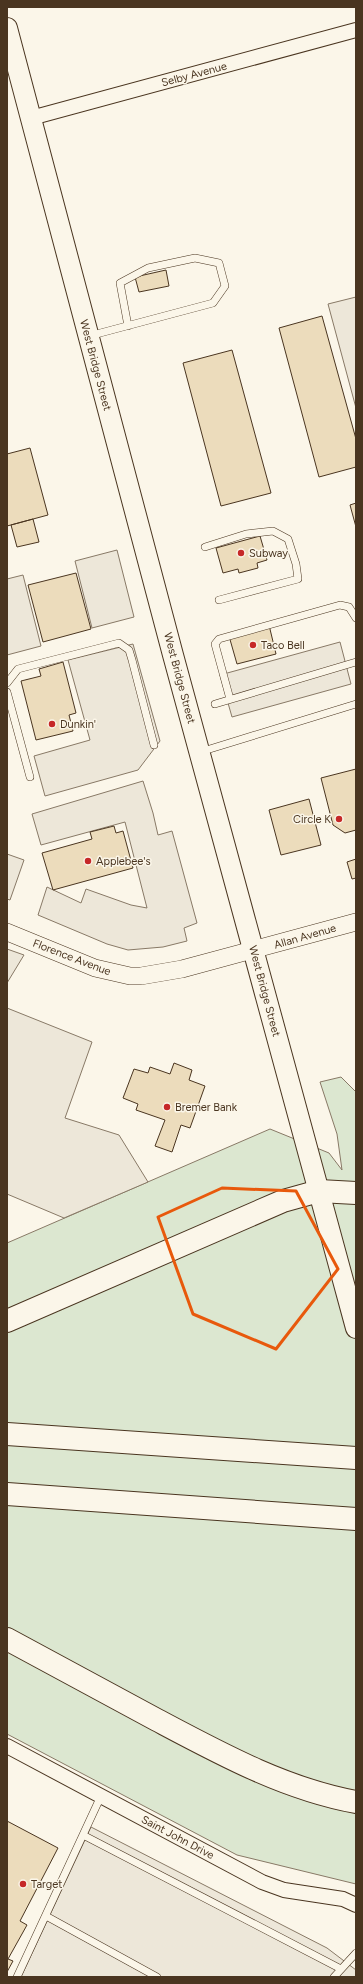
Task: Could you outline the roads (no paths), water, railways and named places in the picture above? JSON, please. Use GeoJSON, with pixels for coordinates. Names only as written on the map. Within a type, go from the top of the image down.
{"type":"FeatureCollection","features":[{"type":"Feature","properties":{"kind":"highway"},"geometry":{"type":"LineString","coordinates":[[7,1321],[283,1201],[319,1191],[356,1193]]}},
{"type":"Feature","properties":{"kind":"highway"},"geometry":{"type":"LineString","coordinates":[[7,1434],[356,1458]]}},
{"type":"Feature","properties":{"kind":"highway"},"geometry":{"type":"LineString","coordinates":[[7,1494],[356,1519]]}},
{"type":"Feature","properties":{"kind":"highway"},"geometry":{"type":"LineString","coordinates":[[7,1639],[226,1756],[302,1789],[356,1802]]}},
{"type":"Feature","properties":{"kind":"main road","name":"West Bridge Street"},"geometry":{"type":"LineString","coordinates":[[7,28],[200,752],[356,1328]]}},
{"type":"Feature","properties":{"kind":"street","name":"Selby Avenue"},"geometry":{"type":"LineString","coordinates":[[31,118],[356,30]]}},
{"type":"Feature","properties":{"kind":"street","name":"Allan Avenue"},"geometry":{"type":"LineString","coordinates":[[254,950],[356,922]]}},
{"type":"Feature","properties":{"kind":"street","name":"Florence Avenue"},"geometry":{"type":"LineString","coordinates":[[7,932],[95,968],[130,976],[166,973],[254,950]]}},
{"type":"Feature","properties":{"kind":"street","name":"Saint John Drive"},"geometry":{"type":"LineString","coordinates":[[7,1746],[262,1882],[284,1890],[344,1899],[356,1905]]}},
{"type":"Feature","properties":{"kind":"lane"},"geometry":{"type":"LineString","coordinates":[[89,336],[128,326],[213,303],[225,286],[219,263],[195,258],[148,268],[120,283],[128,326]]}},
{"type":"Feature","properties":{"kind":"lane"},"geometry":{"type":"LineString","coordinates":[[204,547],[246,534],[273,531],[288,539],[296,564],[298,580],[218,600]]}},
{"type":"Feature","properties":{"kind":"lane"},"geometry":{"type":"LineString","coordinates":[[230,699],[215,644],[219,639],[340,605],[349,607],[356,618]]}},
{"type":"Feature","properties":{"kind":"lane"},"geometry":{"type":"LineString","coordinates":[[7,683],[18,669],[119,643],[129,650],[154,745]]}},
{"type":"Feature","properties":{"kind":"lane"},"geometry":{"type":"LineString","coordinates":[[215,704],[356,662]]}},
{"type":"Feature","properties":{"kind":"lane"},"geometry":{"type":"LineString","coordinates":[[7,692],[30,777]]}},
{"type":"Feature","properties":{"kind":"lane"},"geometry":{"type":"LineString","coordinates":[[200,752],[356,704]]}},
{"type":"Feature","properties":{"kind":"lane"},"geometry":{"type":"LineString","coordinates":[[18,1977],[101,1796]]}},
{"type":"Feature","properties":{"kind":"lane"},"geometry":{"type":"LineString","coordinates":[[84,1835],[342,1969]]}},
{"type":"Feature","properties":{"kind":"lane"},"geometry":{"type":"LineString","coordinates":[[46,1916],[157,1977]]}},
{"type":"Feature","properties":{"kind":"lane"},"geometry":{"type":"LineString","coordinates":[[334,1977],[356,1953]]}},
{"type":"Feature","properties":{"kind":"place","name":"Subway"},"geometry":{"type":"Point","coordinates":[241,553]}},
{"type":"Feature","properties":{"kind":"place","name":"Taco Bell"},"geometry":{"type":"Point","coordinates":[253,645]}},
{"type":"Feature","properties":{"kind":"place","name":"Dunkin'"},"geometry":{"type":"Point","coordinates":[52,724]}},
{"type":"Feature","properties":{"kind":"place","name":"Circle K"},"geometry":{"type":"Point","coordinates":[339,819]}},
{"type":"Feature","properties":{"kind":"place","name":"Applebee's"},"geometry":{"type":"Point","coordinates":[88,861]}},
{"type":"Feature","properties":{"kind":"place","name":"Bremer Bank"},"geometry":{"type":"Point","coordinates":[167,1107]}},
{"type":"Feature","properties":{"kind":"place","name":"Target"},"geometry":{"type":"Point","coordinates":[23,1884]}}]}
